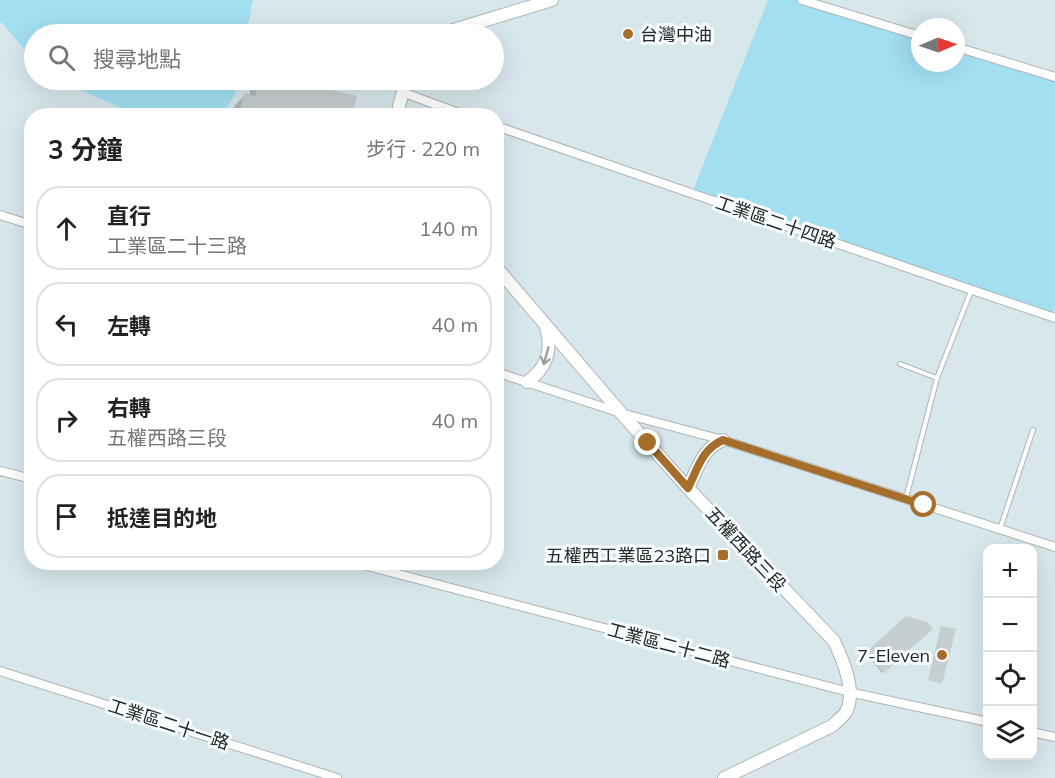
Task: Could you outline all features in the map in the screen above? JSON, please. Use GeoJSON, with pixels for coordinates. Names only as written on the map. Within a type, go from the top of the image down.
{"type":"FeatureCollection","features":[{"type":"Feature","properties":{"kind":"main road"},"geometry":{"type":"LineString","coordinates":[[473,24],[552,0]]}},
{"type":"Feature","properties":{"kind":"main road"},"geometry":{"type":"LineString","coordinates":[[399,108],[402,92]]}},
{"type":"Feature","properties":{"kind":"main road","name":"五權西路三段"},"geometry":{"type":"LineString","coordinates":[[504,276],[688,488],[834,641],[840,652],[846,670],[849,692],[849,704],[841,718],[832,726],[724,778]]}},
{"type":"Feature","properties":{"kind":"main road"},"geometry":{"type":"LineString","coordinates":[[527,382],[544,365],[549,352],[549,337],[544,324]]}},
{"type":"Feature","properties":{"kind":"main road"},"geometry":{"type":"LineString","coordinates":[[688,488],[707,450],[723,440]]}},
{"type":"Feature","properties":{"kind":"street"},"geometry":{"type":"LineString","coordinates":[[802,0],[911,33]]}},
{"type":"Feature","properties":{"kind":"street"},"geometry":{"type":"LineString","coordinates":[[965,50],[1055,77]]}},
{"type":"Feature","properties":{"kind":"street"},"geometry":{"type":"LineString","coordinates":[[402,92],[445,108]]}},
{"type":"Feature","properties":{"kind":"street","name":"工業區二十四路"},"geometry":{"type":"LineString","coordinates":[[504,129],[1055,318]]}},
{"type":"Feature","properties":{"kind":"street"},"geometry":{"type":"LineString","coordinates":[[0,215],[24,222]]}},
{"type":"Feature","properties":{"kind":"street"},"geometry":{"type":"LineString","coordinates":[[504,375],[621,413],[723,440],[1055,547]]}},
{"type":"Feature","properties":{"kind":"street"},"geometry":{"type":"LineString","coordinates":[[0,471],[24,477]]}},
{"type":"Feature","properties":{"kind":"street","name":"工業區二十二路"},"geometry":{"type":"LineString","coordinates":[[383,570],[849,692],[983,721]]}},
{"type":"Feature","properties":{"kind":"street","name":"工業區二十一路"},"geometry":{"type":"LineString","coordinates":[[0,671],[337,778]]}},
{"type":"Feature","properties":{"kind":"street"},"geometry":{"type":"LineString","coordinates":[[1037,733],[1055,737]]}},
{"type":"Feature","properties":{"kind":"lane"},"geometry":{"type":"LineString","coordinates":[[906,499],[938,378],[972,290]]}},
{"type":"Feature","properties":{"kind":"lane"},"geometry":{"type":"LineString","coordinates":[[900,364],[938,378]]}},
{"type":"Feature","properties":{"kind":"lane"},"geometry":{"type":"LineString","coordinates":[[1000,530],[1033,430]]}},
{"type":"Feature","properties":{"kind":"shaded area"},"geometry":{"type":"Polygon","coordinates":[[[0,0],[253,0],[248,24],[24,24],[24,49],[0,22],[0,0]]]}},
{"type":"Feature","properties":{"kind":"shaded area"},"geometry":{"type":"Polygon","coordinates":[[[253,0],[1055,0],[1055,778],[0,778],[0,22],[24,49],[24,90],[81,90],[121,108],[24,108],[24,570],[504,570],[504,108],[226,108],[236,90],[504,90],[504,24],[248,24],[253,0]]]}},
{"type":"Feature","properties":{"kind":"shaded area"},"geometry":{"type":"Polygon","coordinates":[[[768,0],[802,0],[911,33],[911,72],[965,72],[965,50],[1055,77],[1055,305],[1052,317],[692,193],[768,0]]]}},
{"type":"Feature","properties":{"kind":"shaded area"},"geometry":{"type":"Polygon","coordinates":[[[81,90],[236,90],[226,108],[121,108],[81,90]]]}},
{"type":"Feature","properties":{"kind":"building"},"geometry":{"type":"Polygon","coordinates":[[[256,90],[333,90],[357,96],[354,108],[241,108],[244,93],[255,96],[256,90]]]}},
{"type":"Feature","properties":{"kind":"building"},"geometry":{"type":"Polygon","coordinates":[[[906,616],[927,622],[933,629],[884,673],[866,652],[906,616]]]}},
{"type":"Feature","properties":{"kind":"building","name":"7-Eleven"},"geometry":{"type":"Polygon","coordinates":[[[941,626],[956,629],[942,684],[928,680],[941,626]]]}},
{"type":"Feature","properties":{"kind":"place","name":"台灣中油"},"geometry":{"type":"Point","coordinates":[628,34]}},
{"type":"Feature","properties":{"kind":"place","name":"五權西工業區23路口"},"geometry":{"type":"Point","coordinates":[723,555]}},
{"type":"Feature","properties":{"kind":"place","name":"7-Eleven"},"geometry":{"type":"Point","coordinates":[942,655]}},
{"type":"Feature","properties":{"kind":"route"},"geometry":{"type":"LineString","coordinates":[[648,443],[688,488],[707,450],[723,440],[924,505]]}}]}
